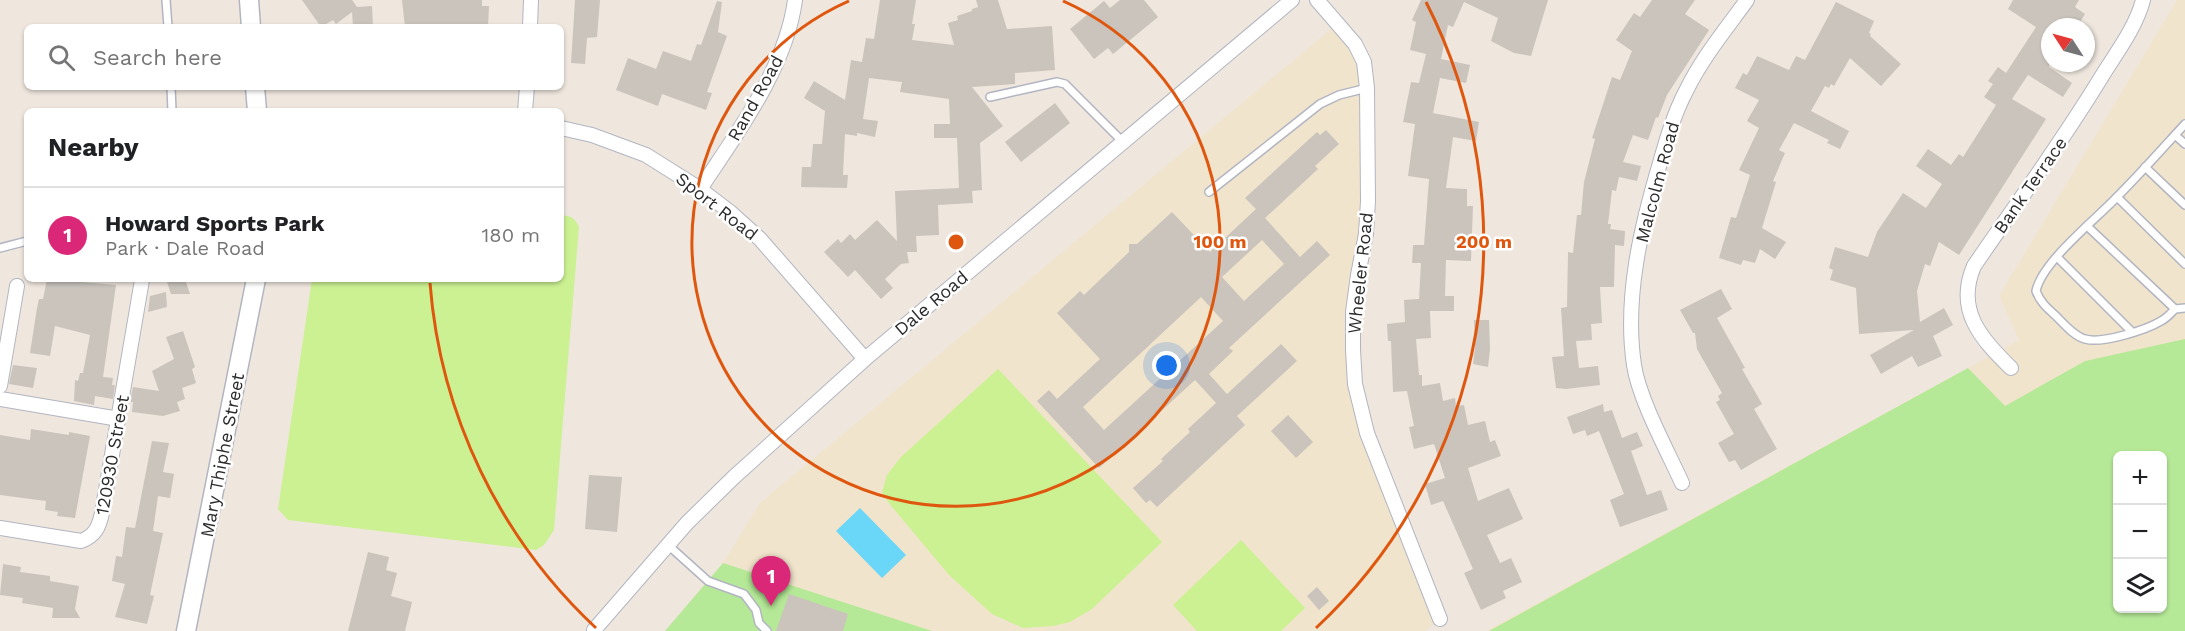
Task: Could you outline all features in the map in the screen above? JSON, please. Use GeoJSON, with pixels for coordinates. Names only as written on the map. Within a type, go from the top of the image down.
{"type":"FeatureCollection","features":[{"type":"Feature","properties":{"kind":"street"},"geometry":{"type":"LineString","coordinates":[[249,0],[251,24]]}},
{"type":"Feature","properties":{"kind":"street"},"geometry":{"type":"LineString","coordinates":[[530,24],[531,0]]}},
{"type":"Feature","properties":{"kind":"street","name":"Rand Road"},"geometry":{"type":"LineString","coordinates":[[700,189],[744,122],[772,70],[783,48],[795,0]]}},
{"type":"Feature","properties":{"kind":"street","name":"Dale Road"},"geometry":{"type":"LineString","coordinates":[[594,630],[668,545],[734,477],[865,359],[1292,0]]}},
{"type":"Feature","properties":{"kind":"street","name":"Wheeler Road"},"geometry":{"type":"LineString","coordinates":[[1317,0],[1355,44],[1364,62],[1367,88],[1368,201],[1366,234],[1353,312],[1355,384],[1367,433],[1440,619]]}},
{"type":"Feature","properties":{"kind":"street","name":"Malcolm Road"},"geometry":{"type":"LineString","coordinates":[[1682,483],[1642,393],[1634,367],[1631,327],[1633,287],[1646,210],[1673,118],[1703,61],[1747,0]]}},
{"type":"Feature","properties":{"kind":"street","name":"Bank Terrace"},"geometry":{"type":"LineString","coordinates":[[2011,368],[1989,346],[1971,316],[1966,297],[1967,282],[1974,266],[2077,118],[2124,41],[2143,0]]}},
{"type":"Feature","properties":{"kind":"street"},"geometry":{"type":"LineString","coordinates":[[255,90],[257,108]]}},
{"type":"Feature","properties":{"kind":"street"},"geometry":{"type":"LineString","coordinates":[[525,108],[527,90]]}},
{"type":"Feature","properties":{"kind":"street","name":"Sport Road"},"geometry":{"type":"LineString","coordinates":[[564,129],[592,135],[646,155],[700,189],[760,239],[865,359]]}},
{"type":"Feature","properties":{"kind":"street","name":"120930 Street"},"geometry":{"type":"LineString","coordinates":[[0,528],[81,541],[95,533],[100,523],[142,282]]}},
{"type":"Feature","properties":{"kind":"street","name":"Mary Thiphe Street"},"geometry":{"type":"LineString","coordinates":[[186,631],[255,282]]}},
{"type":"Feature","properties":{"kind":"street"},"geometry":{"type":"LineString","coordinates":[[0,386],[17,286]]}},
{"type":"Feature","properties":{"kind":"street"},"geometry":{"type":"LineString","coordinates":[[0,399],[118,419]]}},
{"type":"Feature","properties":{"kind":"lane"},"geometry":{"type":"LineString","coordinates":[[166,0],[168,24]]}},
{"type":"Feature","properties":{"kind":"lane"},"geometry":{"type":"LineString","coordinates":[[990,97],[1057,82],[1065,84],[1123,142]]}},
{"type":"Feature","properties":{"kind":"lane"},"geometry":{"type":"LineString","coordinates":[[1209,192],[1320,104],[1339,94],[1367,88]]}},
{"type":"Feature","properties":{"kind":"lane"},"geometry":{"type":"LineString","coordinates":[[171,90],[172,108]]}},
{"type":"Feature","properties":{"kind":"lane"},"geometry":{"type":"LineString","coordinates":[[2185,124],[2057,257],[2037,283],[2036,291],[2038,299],[2045,307],[2078,336],[2086,339],[2107,339],[2132,332],[2163,320],[2175,309],[2185,308]]}},
{"type":"Feature","properties":{"kind":"lane"},"geometry":{"type":"LineString","coordinates":[[2175,135],[2185,144]]}},
{"type":"Feature","properties":{"kind":"lane"},"geometry":{"type":"LineString","coordinates":[[2145,167],[2185,205]]}},
{"type":"Feature","properties":{"kind":"lane"},"geometry":{"type":"LineString","coordinates":[[2117,197],[2185,264]]}},
{"type":"Feature","properties":{"kind":"lane"},"geometry":{"type":"LineString","coordinates":[[2087,226],[2175,309]]}},
{"type":"Feature","properties":{"kind":"lane"},"geometry":{"type":"LineString","coordinates":[[0,248],[24,242]]}},
{"type":"Feature","properties":{"kind":"lane"},"geometry":{"type":"LineString","coordinates":[[2057,257],[2132,332]]}},
{"type":"Feature","properties":{"kind":"lane"},"geometry":{"type":"LineString","coordinates":[[668,545],[708,581],[744,594],[756,610],[759,623],[767,631]]}},
{"type":"Feature","properties":{"kind":"shaded area"},"geometry":{"type":"Polygon","coordinates":[[[2177,0],[2185,0],[2185,631],[1486,631],[2019,340],[1999,296],[2177,0]]]}},
{"type":"Feature","properties":{"kind":"shaded area"},"geometry":{"type":"Polygon","coordinates":[[[1336,25],[1370,82],[1358,275],[1355,384],[1440,619],[1425,631],[665,631],[723,563],[760,503],[1336,25]]]}},
{"type":"Feature","properties":{"kind":"green space"},"geometry":{"type":"Polygon","coordinates":[[[564,216],[576,221],[579,227],[554,530],[544,545],[536,550],[288,520],[278,509],[312,282],[564,282],[564,216]]]}},
{"type":"Feature","properties":{"kind":"green space"},"geometry":{"type":"Polygon","coordinates":[[[2185,339],[2185,631],[1489,631],[1968,368],[2005,406],[2085,361],[2185,339]]]}},
{"type":"Feature","properties":{"kind":"green space"},"geometry":{"type":"Polygon","coordinates":[[[998,369],[1162,542],[1092,609],[1070,622],[1053,626],[1023,628],[992,614],[949,575],[882,492],[887,475],[901,457],[998,369]]]}},
{"type":"Feature","properties":{"kind":"green space"},"geometry":{"type":"Polygon","coordinates":[[[1241,540],[1305,608],[1281,631],[1197,631],[1173,605],[1241,540]]]}},
{"type":"Feature","properties":{"kind":"green space"},"geometry":{"type":"Polygon","coordinates":[[[723,563],[932,631],[665,631],[723,563]]]}},
{"type":"Feature","properties":{"kind":"water"},"geometry":{"type":"Polygon","coordinates":[[[860,508],[906,555],[882,578],[836,531],[860,508]]]}},
{"type":"Feature","properties":{"kind":"building"},"geometry":{"type":"Polygon","coordinates":[[[302,0],[352,0],[357,7],[372,6],[373,24],[353,24],[352,12],[336,24],[333,20],[326,24],[319,24],[302,0]]]}},
{"type":"Feature","properties":{"kind":"building"},"geometry":{"type":"Polygon","coordinates":[[[402,0],[482,0],[482,6],[489,6],[488,24],[405,24],[402,0]]]}},
{"type":"Feature","properties":{"kind":"building"},"geometry":{"type":"Polygon","coordinates":[[[575,0],[600,0],[597,37],[587,38],[585,64],[571,63],[575,0]]]}},
{"type":"Feature","properties":{"kind":"building"},"geometry":{"type":"Polygon","coordinates":[[[880,0],[916,0],[912,40],[954,45],[948,23],[958,20],[957,16],[978,7],[976,0],[998,0],[1007,29],[1052,26],[1055,70],[1015,73],[1015,84],[972,87],[1003,126],[980,143],[982,190],[972,191],[973,203],[938,205],[939,235],[916,236],[917,252],[907,252],[909,263],[901,264],[885,279],[893,288],[881,299],[855,270],[848,277],[824,252],[838,239],[841,243],[850,234],[855,240],[877,220],[897,241],[895,191],[959,188],[957,138],[934,138],[934,124],[950,124],[949,99],[900,92],[902,82],[869,78],[863,119],[878,121],[875,137],[857,133],[857,136],[845,134],[843,175],[848,175],[847,188],[801,187],[802,167],[811,167],[813,144],[822,144],[825,111],[804,98],[814,81],[845,100],[851,60],[862,62],[866,38],[874,39],[880,0]]]}},
{"type":"Feature","properties":{"kind":"building"},"geometry":{"type":"Polygon","coordinates":[[[1120,0],[1144,0],[1158,17],[1113,54],[1108,48],[1094,59],[1070,29],[1104,1],[1110,8],[1120,0]]]}},
{"type":"Feature","properties":{"kind":"building"},"geometry":{"type":"Polygon","coordinates":[[[1421,0],[1548,0],[1531,56],[1514,53],[1491,41],[1498,18],[1464,2],[1453,27],[1448,25],[1441,59],[1470,65],[1466,83],[1440,78],[1433,113],[1479,122],[1476,141],[1453,137],[1446,188],[1467,189],[1467,206],[1473,206],[1471,261],[1446,260],[1445,296],[1454,296],[1454,311],[1430,311],[1431,338],[1416,339],[1419,375],[1422,375],[1422,386],[1440,383],[1443,401],[1455,398],[1456,406],[1464,405],[1468,425],[1485,421],[1490,442],[1495,440],[1501,456],[1468,468],[1478,501],[1509,488],[1523,519],[1487,535],[1500,563],[1511,558],[1522,582],[1503,591],[1506,598],[1481,610],[1464,573],[1473,569],[1443,501],[1431,505],[1425,484],[1445,478],[1434,444],[1414,449],[1409,427],[1414,426],[1407,391],[1393,392],[1391,341],[1388,341],[1387,324],[1405,322],[1404,300],[1419,299],[1421,263],[1412,263],[1413,245],[1424,245],[1429,179],[1408,176],[1415,124],[1403,122],[1411,82],[1419,83],[1426,54],[1410,50],[1416,22],[1412,20],[1421,0]]]}},
{"type":"Feature","properties":{"kind":"building"},"geometry":{"type":"Polygon","coordinates":[[[1652,0],[1695,0],[1685,14],[1709,30],[1667,95],[1648,140],[1633,135],[1623,162],[1641,166],[1637,181],[1619,177],[1616,191],[1612,190],[1608,224],[1611,224],[1610,229],[1625,231],[1624,246],[1615,245],[1614,287],[1600,287],[1602,323],[1591,324],[1592,340],[1576,341],[1579,368],[1598,366],[1600,385],[1556,388],[1552,357],[1564,356],[1561,308],[1567,307],[1568,252],[1573,253],[1577,215],[1581,215],[1584,182],[1595,139],[1592,138],[1612,77],[1620,80],[1632,51],[1616,40],[1634,13],[1640,17],[1652,0]]]}},
{"type":"Feature","properties":{"kind":"building"},"geometry":{"type":"Polygon","coordinates":[[[2013,0],[2079,0],[2075,7],[2085,14],[2083,18],[2041,18],[2041,72],[2056,72],[2072,83],[2063,97],[2028,75],[2012,99],[2046,119],[1959,255],[1939,242],[1930,266],[1925,264],[1917,291],[1920,322],[1944,308],[1953,325],[1933,336],[1942,356],[1918,367],[1912,356],[1881,374],[1870,355],[1914,330],[1859,334],[1856,288],[1830,280],[1833,270],[1829,268],[1835,247],[1868,257],[1877,232],[1903,193],[1926,208],[1942,184],[1916,166],[1928,149],[1951,165],[1959,154],[1963,157],[1996,105],[1984,97],[1993,84],[1988,81],[1998,67],[2006,73],[2036,27],[2008,9],[2013,0]]]}},
{"type":"Feature","properties":{"kind":"building"},"geometry":{"type":"Polygon","coordinates":[[[717,1],[722,2],[718,32],[727,36],[707,92],[712,93],[706,110],[662,94],[658,106],[616,90],[628,58],[656,69],[663,51],[691,61],[697,44],[701,45],[717,1]]]}},
{"type":"Feature","properties":{"kind":"building"},"geometry":{"type":"Polygon","coordinates":[[[1836,2],[1874,21],[1870,36],[1901,64],[1881,86],[1850,58],[1834,86],[1831,84],[1829,88],[1825,86],[1811,111],[1849,131],[1840,149],[1827,143],[1829,140],[1794,123],[1779,150],[1785,153],[1773,181],[1776,182],[1762,228],[1786,242],[1775,259],[1760,249],[1755,263],[1743,260],[1741,265],[1719,258],[1731,217],[1736,218],[1750,175],[1739,170],[1759,128],[1747,121],[1759,100],[1735,88],[1743,73],[1747,75],[1757,56],[1789,70],[1796,56],[1805,60],[1836,2]]]}},
{"type":"Feature","properties":{"kind":"building"},"geometry":{"type":"Polygon","coordinates":[[[1055,103],[1070,123],[1021,162],[1005,142],[1055,103]]]}},
{"type":"Feature","properties":{"kind":"building"},"geometry":{"type":"Polygon","coordinates":[[[1326,130],[1339,144],[1315,166],[1318,169],[1265,218],[1300,257],[1317,241],[1330,255],[1229,348],[1233,351],[1209,374],[1227,394],[1281,344],[1297,361],[1237,416],[1245,425],[1157,507],[1150,500],[1146,503],[1133,488],[1163,461],[1161,459],[1190,432],[1188,429],[1216,403],[1195,380],[1099,468],[1037,401],[1049,390],[1057,399],[1100,359],[1057,313],[1080,291],[1084,295],[1129,252],[1129,244],[1137,244],[1172,212],[1210,252],[1256,209],[1245,198],[1317,132],[1320,135],[1326,130]],[[1262,240],[1222,277],[1244,301],[1284,264],[1262,240]],[[1201,297],[1083,407],[1104,430],[1223,321],[1201,297]]]}},
{"type":"Feature","properties":{"kind":"building"},"geometry":{"type":"Polygon","coordinates":[[[46,282],[116,285],[103,377],[113,378],[112,385],[115,385],[113,399],[95,396],[94,405],[74,401],[75,380],[78,381],[80,373],[83,373],[90,335],[55,326],[50,356],[30,353],[39,299],[43,299],[46,282]]]}},
{"type":"Feature","properties":{"kind":"building"},"geometry":{"type":"Polygon","coordinates":[[[167,282],[186,282],[190,294],[171,294],[167,282]]]}},
{"type":"Feature","properties":{"kind":"building"},"geometry":{"type":"Polygon","coordinates":[[[1721,289],[1732,309],[1717,318],[1762,404],[1754,409],[1777,449],[1741,470],[1735,460],[1729,462],[1718,443],[1734,434],[1716,402],[1720,400],[1718,396],[1722,393],[1697,349],[1695,333],[1680,310],[1721,289]]]}},
{"type":"Feature","properties":{"kind":"building"},"geometry":{"type":"Polygon","coordinates":[[[166,292],[167,307],[148,312],[150,296],[166,292]]]}},
{"type":"Feature","properties":{"kind":"building"},"geometry":{"type":"Polygon","coordinates":[[[1474,320],[1489,320],[1488,367],[1473,364],[1474,320]]]}},
{"type":"Feature","properties":{"kind":"building"},"geometry":{"type":"Polygon","coordinates":[[[183,331],[195,367],[192,369],[196,383],[182,388],[185,399],[177,402],[180,411],[163,416],[132,412],[133,402],[130,402],[133,387],[159,391],[152,371],[174,359],[166,337],[183,331]]]}},
{"type":"Feature","properties":{"kind":"building"},"geometry":{"type":"Polygon","coordinates":[[[13,365],[37,368],[33,388],[9,384],[13,365]]]}},
{"type":"Feature","properties":{"kind":"building"},"geometry":{"type":"Polygon","coordinates":[[[1603,404],[1604,412],[1612,410],[1622,438],[1637,432],[1643,446],[1631,451],[1647,495],[1661,490],[1668,510],[1620,527],[1610,500],[1624,494],[1599,431],[1587,436],[1585,430],[1573,434],[1567,417],[1603,404]]]}},
{"type":"Feature","properties":{"kind":"building"},"geometry":{"type":"Polygon","coordinates":[[[1288,415],[1313,442],[1296,458],[1271,431],[1288,415]]]}},
{"type":"Feature","properties":{"kind":"building"},"geometry":{"type":"Polygon","coordinates":[[[31,429],[90,436],[75,518],[57,516],[58,512],[45,510],[46,501],[0,495],[0,435],[30,440],[31,429]]]}},
{"type":"Feature","properties":{"kind":"building"},"geometry":{"type":"Polygon","coordinates":[[[152,441],[169,443],[163,472],[174,474],[170,498],[158,496],[153,531],[163,533],[150,595],[154,596],[147,624],[115,617],[125,584],[112,581],[116,556],[122,557],[126,527],[135,528],[152,441]]]}},
{"type":"Feature","properties":{"kind":"building"},"geometry":{"type":"Polygon","coordinates":[[[589,475],[622,477],[617,532],[585,529],[589,475]]]}},
{"type":"Feature","properties":{"kind":"building"},"geometry":{"type":"Polygon","coordinates":[[[368,552],[389,557],[386,570],[397,573],[391,596],[412,602],[405,631],[348,631],[368,552]]]}},
{"type":"Feature","properties":{"kind":"building"},"geometry":{"type":"Polygon","coordinates":[[[3,564],[21,567],[20,572],[50,576],[50,581],[79,586],[75,609],[80,618],[52,618],[53,608],[22,603],[23,598],[0,595],[3,564]]]}},
{"type":"Feature","properties":{"kind":"building"},"geometry":{"type":"Polygon","coordinates":[[[1317,587],[1329,601],[1319,610],[1307,596],[1317,587]]]}},
{"type":"Feature","properties":{"kind":"building"},"geometry":{"type":"Polygon","coordinates":[[[789,594],[848,614],[843,631],[776,631],[789,594]]]}},
{"type":"Feature","properties":{"kind":"place","name":"Howard Sports Park"},"geometry":{"type":"Point","coordinates":[771,606]}}]}
